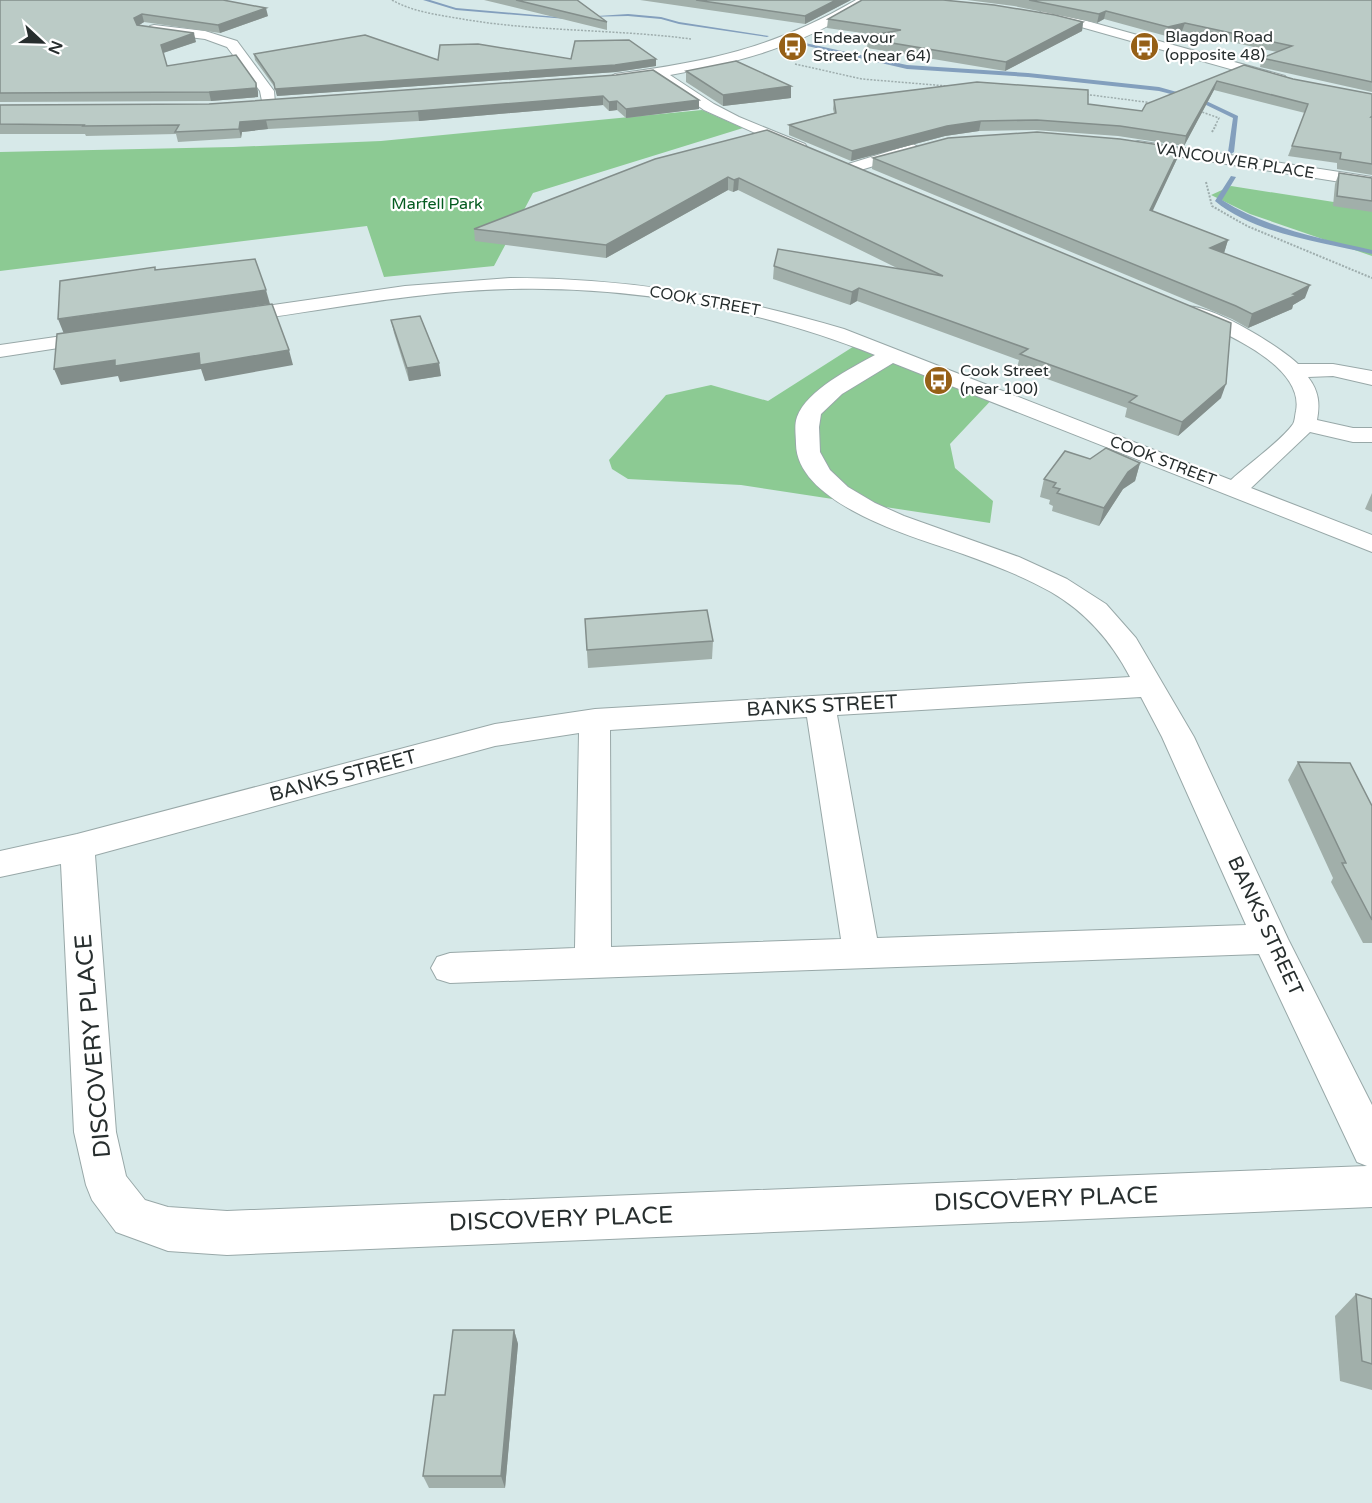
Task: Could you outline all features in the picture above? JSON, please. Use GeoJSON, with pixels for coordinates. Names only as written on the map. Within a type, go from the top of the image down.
{"type":"FeatureCollection","features":[{"type":"Feature","properties":{"kind":"street"},"geometry":{"type":"LineString","coordinates":[[596,80],[658,73],[753,52],[794,38],[865,0]]}},
{"type":"Feature","properties":{"kind":"street"},"geometry":{"type":"LineString","coordinates":[[1024,12],[1083,24],[1296,83]]}},
{"type":"Feature","properties":{"kind":"street"},"geometry":{"type":"LineString","coordinates":[[144,28],[225,40],[238,50],[267,91],[268,103]]}},
{"type":"Feature","properties":{"kind":"street"},"geometry":{"type":"LineString","coordinates":[[658,73],[709,107],[734,120],[819,155]]}},
{"type":"Feature","properties":{"kind":"street","name":"VANCOUVER PLACE"},"geometry":{"type":"LineString","coordinates":[[1124,144],[1372,182]]}},
{"type":"Feature","properties":{"kind":"street"},"geometry":{"type":"LineString","coordinates":[[884,182],[845,166],[926,146]]}},
{"type":"Feature","properties":{"kind":"street","name":"COOK STREET"},"geometry":{"type":"LineString","coordinates":[[210,320],[386,294],[465,286],[525,283],[591,285],[661,292],[780,315],[837,333],[1372,544]]}},
{"type":"Feature","properties":{"kind":"street"},"geometry":{"type":"LineString","coordinates":[[1169,302],[1244,336],[1276,356],[1294,371],[1305,390],[1309,406],[1305,424],[1235,489]]}},
{"type":"Feature","properties":{"kind":"street"},"geometry":{"type":"LineString","coordinates":[[0,351],[117,334]]}},
{"type":"Feature","properties":{"kind":"street"},"geometry":{"type":"LineString","coordinates":[[891,355],[832,392],[810,413],[804,441],[812,463],[830,484],[861,506],[1027,570],[1068,590],[1102,615],[1119,633],[1150,686]]}},
{"type":"Feature","properties":{"kind":"street"},"geometry":{"type":"LineString","coordinates":[[1294,371],[1333,370],[1372,378]]}},
{"type":"Feature","properties":{"kind":"street"},"geometry":{"type":"LineString","coordinates":[[1305,424],[1353,435],[1372,435]]}},
{"type":"Feature","properties":{"kind":"street","name":"BANKS STREET"},"geometry":{"type":"LineString","coordinates":[[0,864],[77,847],[495,735],[595,720],[1150,686],[1178,737],[1270,939],[1372,1148]]}},
{"type":"Feature","properties":{"kind":"street"},"geometry":{"type":"LineString","coordinates":[[820,706],[861,952]]}},
{"type":"Feature","properties":{"kind":"street"},"geometry":{"type":"LineString","coordinates":[[593,962],[595,720]]}},
{"type":"Feature","properties":{"kind":"street","name":"DISCOVERY PLACE"},"geometry":{"type":"LineString","coordinates":[[77,847],[95,1132],[106,1185],[131,1217],[168,1229],[227,1233],[1372,1186]]}},
{"type":"Feature","properties":{"kind":"street"},"geometry":{"type":"LineString","coordinates":[[450,968],[1270,939]]}},
{"type":"Feature","properties":{"kind":"path"},"geometry":{"type":"LineString","coordinates":[[392,0],[422,11],[488,24],[639,32],[691,39]]}},
{"type":"Feature","properties":{"kind":"path"},"geometry":{"type":"LineString","coordinates":[[753,52],[862,80],[951,86]]}},
{"type":"Feature","properties":{"kind":"path"},"geometry":{"type":"LineString","coordinates":[[1076,93],[1152,103]]}},
{"type":"Feature","properties":{"kind":"path"},"geometry":{"type":"LineString","coordinates":[[1198,111],[1210,113],[1219,118],[1202,156],[1202,167],[1212,206],[1247,226],[1372,278]]}},
{"type":"Feature","properties":{"kind":"green space","name":"Marfell Park"},"geometry":{"type":"Polygon","coordinates":[[[702,110],[743,128],[533,193],[494,266],[384,277],[367,226],[0,271],[0,152],[381,141],[702,110]]]}},
{"type":"Feature","properties":{"kind":"green space"},"geometry":{"type":"Polygon","coordinates":[[[1231,186],[1372,208],[1372,256],[1250,214],[1211,195],[1231,186]]]}},
{"type":"Feature","properties":{"kind":"green space"},"geometry":{"type":"Polygon","coordinates":[[[859,343],[997,394],[950,444],[955,468],[993,501],[990,523],[741,485],[628,479],[612,469],[609,460],[666,395],[711,385],[768,401],[859,343]]]}},
{"type":"Feature","properties":{"kind":"building"},"geometry":{"type":"Polygon","coordinates":[[[0,0],[223,0],[266,8],[218,25],[142,14],[134,18],[137,25],[194,33],[161,45],[167,66],[236,55],[256,83],[256,88],[209,92],[0,93],[0,0]]]}},
{"type":"Feature","properties":{"kind":"building"},"geometry":{"type":"Polygon","coordinates":[[[516,0],[577,0],[607,22],[516,0]]]}},
{"type":"Feature","properties":{"kind":"building"},"geometry":{"type":"Polygon","coordinates":[[[696,0],[836,0],[805,16],[696,0]]]}},
{"type":"Feature","properties":{"kind":"building"},"geometry":{"type":"Polygon","coordinates":[[[862,0],[943,0],[994,5],[1083,22],[1006,62],[868,39],[868,36],[901,30],[828,19],[862,0]]]}},
{"type":"Feature","properties":{"kind":"building"},"geometry":{"type":"Polygon","coordinates":[[[1029,0],[1372,0],[1372,82],[1262,58],[1292,46],[1185,23],[1168,27],[1106,11],[1099,14],[1029,0]]]}},
{"type":"Feature","properties":{"kind":"building"},"geometry":{"type":"Polygon","coordinates":[[[365,35],[438,60],[440,45],[478,44],[571,59],[575,41],[629,40],[656,59],[615,65],[275,89],[274,83],[254,54],[365,35]]]}},
{"type":"Feature","properties":{"kind":"building"},"geometry":{"type":"Polygon","coordinates":[[[736,61],[791,86],[723,95],[686,71],[736,61]]]}},
{"type":"Feature","properties":{"kind":"building"},"geometry":{"type":"Polygon","coordinates":[[[1244,65],[1293,79],[1372,94],[1372,164],[1340,159],[1341,153],[1292,146],[1308,104],[1217,81],[1186,136],[1120,126],[1037,120],[981,121],[947,126],[852,151],[789,125],[836,113],[834,100],[977,82],[1088,90],[1088,104],[1142,111],[1146,104],[1244,65]]]}},
{"type":"Feature","properties":{"kind":"building"},"geometry":{"type":"Polygon","coordinates":[[[653,70],[699,100],[626,109],[617,101],[609,102],[603,96],[240,122],[239,129],[175,132],[179,125],[0,124],[0,105],[209,104],[616,75],[653,70]]]}},
{"type":"Feature","properties":{"kind":"building"},"geometry":{"type":"Polygon","coordinates":[[[767,130],[1231,323],[1226,384],[1182,422],[1129,402],[1137,396],[1020,354],[1028,349],[859,288],[852,292],[774,266],[778,249],[943,276],[739,178],[734,180],[728,177],[606,245],[474,229],[655,159],[767,130]]]}},
{"type":"Feature","properties":{"kind":"building"},"geometry":{"type":"Polygon","coordinates":[[[1037,132],[1120,139],[1180,148],[1150,210],[1228,240],[1210,248],[1310,285],[1293,294],[1297,295],[1252,314],[873,158],[948,138],[1037,132]]]}},
{"type":"Feature","properties":{"kind":"building"},"geometry":{"type":"Polygon","coordinates":[[[1339,173],[1372,178],[1372,201],[1337,196],[1339,173]]]}},
{"type":"Feature","properties":{"kind":"building"},"geometry":{"type":"Polygon","coordinates":[[[255,259],[266,290],[58,319],[60,281],[155,267],[155,270],[255,259]]]}},
{"type":"Feature","properties":{"kind":"building"},"geometry":{"type":"Polygon","coordinates":[[[272,304],[289,350],[200,365],[199,353],[115,366],[115,360],[54,369],[57,334],[272,304]]]}},
{"type":"Feature","properties":{"kind":"building"},"geometry":{"type":"Polygon","coordinates":[[[420,316],[439,363],[407,368],[391,320],[420,316]]]}},
{"type":"Feature","properties":{"kind":"building"},"geometry":{"type":"Polygon","coordinates":[[[1106,448],[1140,463],[1128,472],[1104,508],[1057,493],[1060,489],[1053,487],[1056,483],[1044,479],[1065,451],[1090,459],[1106,448]]]}},
{"type":"Feature","properties":{"kind":"building"},"geometry":{"type":"Polygon","coordinates":[[[707,610],[713,641],[587,650],[585,619],[707,610]]]}},
{"type":"Feature","properties":{"kind":"building"},"geometry":{"type":"Polygon","coordinates":[[[1298,762],[1350,763],[1372,806],[1372,920],[1342,863],[1346,863],[1298,762]]]}},
{"type":"Feature","properties":{"kind":"building"},"geometry":{"type":"Polygon","coordinates":[[[1356,1294],[1372,1299],[1372,1364],[1362,1361],[1356,1294]]]}},
{"type":"Feature","properties":{"kind":"building"},"geometry":{"type":"Polygon","coordinates":[[[453,1330],[514,1330],[501,1476],[423,1476],[434,1395],[445,1395],[453,1330]]]}},
{"type":"Feature","properties":{"kind":"waterway"},"geometry":{"type":"LineString","coordinates":[[425,0],[456,9],[567,18]]}},
{"type":"Feature","properties":{"kind":"waterway"},"geometry":{"type":"LineString","coordinates":[[584,17],[628,15],[661,18],[679,23],[767,36]]}},
{"type":"Feature","properties":{"kind":"waterway"},"geometry":{"type":"LineString","coordinates":[[805,44],[907,67],[1028,75],[1159,89],[1200,100],[1236,117],[1231,152]]}},
{"type":"Feature","properties":{"kind":"waterway"},"geometry":{"type":"LineString","coordinates":[[1233,177],[1218,201],[1235,212],[1292,233],[1372,252]]}},
{"type":"Feature","properties":{"kind":"place","name":"Blagdon Road (opposite 48)"},"geometry":{"type":"Point","coordinates":[1144,46]}},
{"type":"Feature","properties":{"kind":"place","name":"Endeavour Street (near 64)"},"geometry":{"type":"Point","coordinates":[792,47]}},
{"type":"Feature","properties":{"kind":"place","name":"Cook Street (near 100)"},"geometry":{"type":"Point","coordinates":[939,380]}}]}
